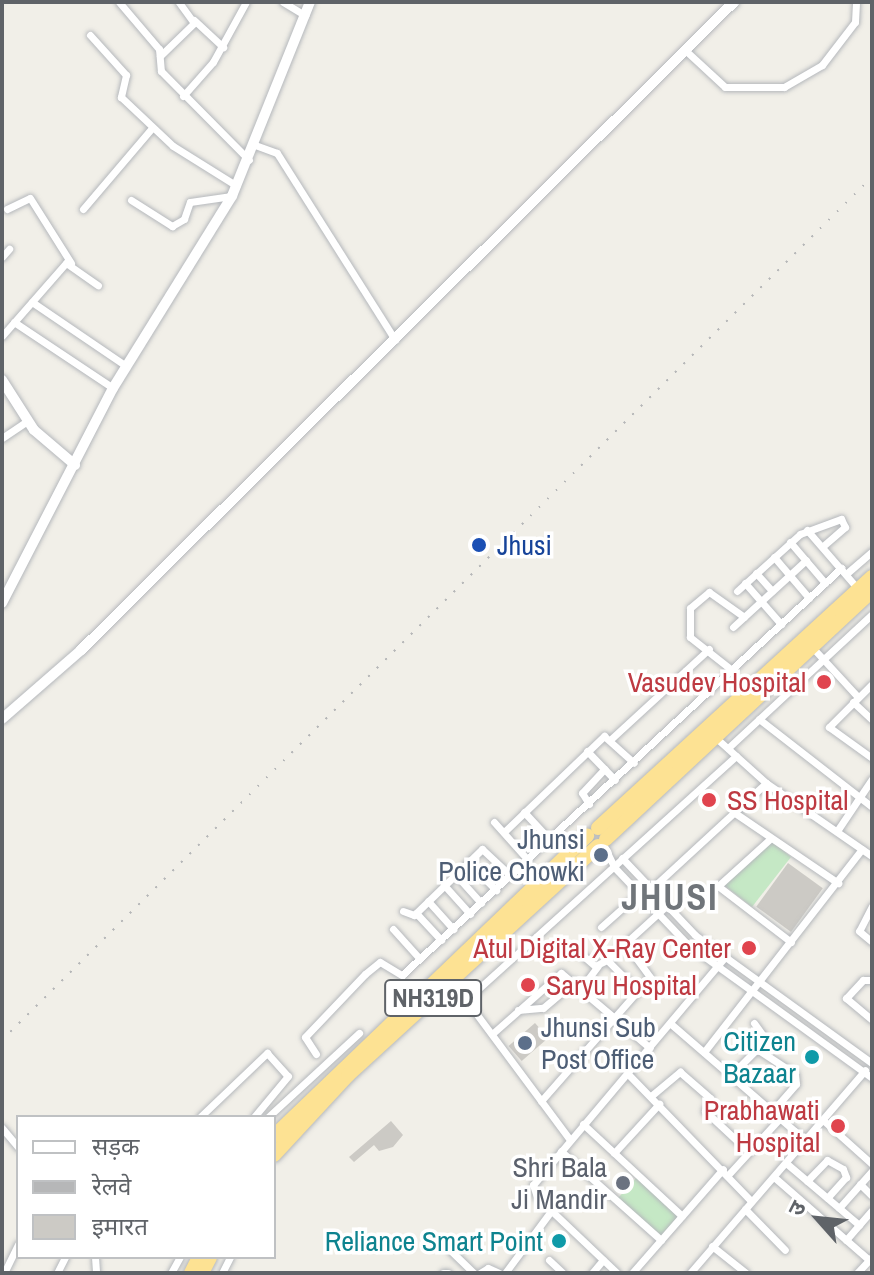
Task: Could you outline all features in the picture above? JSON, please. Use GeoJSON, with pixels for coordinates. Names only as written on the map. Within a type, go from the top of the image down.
{"type":"FeatureCollection","features":[{"type":"Feature","properties":{"kind":"highway","name":"NH319D"},"geometry":{"type":"LineString","coordinates":[[601,841],[812,647],[872,577]]}},
{"type":"Feature","properties":{"kind":"highway","name":"NH319D"},"geometry":{"type":"LineString","coordinates":[[276,1153],[325,1097],[601,841],[862,589]]}},
{"type":"Feature","properties":{"kind":"highway"},"geometry":{"type":"LineString","coordinates":[[276,1134],[601,841]]}},
{"type":"Feature","properties":{"kind":"street"},"geometry":{"type":"LineString","coordinates":[[119,2],[160,56]]}},
{"type":"Feature","properties":{"kind":"street"},"geometry":{"type":"LineString","coordinates":[[179,2],[223,47]]}},
{"type":"Feature","properties":{"kind":"street"},"geometry":{"type":"LineString","coordinates":[[183,96],[223,47],[246,2]]}},
{"type":"Feature","properties":{"kind":"street"},"geometry":{"type":"LineString","coordinates":[[283,2],[305,15]]}},
{"type":"Feature","properties":{"kind":"street"},"geometry":{"type":"LineString","coordinates":[[2,603],[113,388],[234,191],[310,2]]}},
{"type":"Feature","properties":{"kind":"street"},"geometry":{"type":"LineString","coordinates":[[2,719],[81,650],[734,2]]}},
{"type":"Feature","properties":{"kind":"street"},"geometry":{"type":"LineString","coordinates":[[685,50],[725,87],[784,87],[822,65],[855,22],[856,2]]}},
{"type":"Feature","properties":{"kind":"street"},"geometry":{"type":"LineString","coordinates":[[194,20],[160,56],[159,68],[183,96],[249,160]]}},
{"type":"Feature","properties":{"kind":"street"},"geometry":{"type":"LineString","coordinates":[[90,35],[128,78],[119,94],[152,128],[234,191]]}},
{"type":"Feature","properties":{"kind":"street"},"geometry":{"type":"LineString","coordinates":[[83,209],[152,128]]}},
{"type":"Feature","properties":{"kind":"street"},"geometry":{"type":"LineString","coordinates":[[255,145],[277,153],[395,340]]}},
{"type":"Feature","properties":{"kind":"street"},"geometry":{"type":"LineString","coordinates":[[131,200],[172,226],[184,219],[190,202],[234,191]]}},
{"type":"Feature","properties":{"kind":"street"},"geometry":{"type":"LineString","coordinates":[[7,209],[30,198],[71,263],[98,285]]}},
{"type":"Feature","properties":{"kind":"street"},"geometry":{"type":"LineString","coordinates":[[2,257],[9,249]]}},
{"type":"Feature","properties":{"kind":"street"},"geometry":{"type":"LineString","coordinates":[[2,336],[71,263]]}},
{"type":"Feature","properties":{"kind":"street"},"geometry":{"type":"LineString","coordinates":[[32,302],[126,366]]}},
{"type":"Feature","properties":{"kind":"street"},"geometry":{"type":"LineString","coordinates":[[14,322],[113,388]]}},
{"type":"Feature","properties":{"kind":"street"},"geometry":{"type":"LineString","coordinates":[[2,380],[27,421],[75,465]]}},
{"type":"Feature","properties":{"kind":"street"},"geometry":{"type":"LineString","coordinates":[[2,438],[27,421]]}},
{"type":"Feature","properties":{"kind":"street"},"geometry":{"type":"LineString","coordinates":[[737,591],[807,530],[841,519],[845,527],[822,547]]}},
{"type":"Feature","properties":{"kind":"street"},"geometry":{"type":"LineString","coordinates":[[807,530],[862,589]]}},
{"type":"Feature","properties":{"kind":"street"},"geometry":{"type":"LineString","coordinates":[[790,542],[825,583]]}},
{"type":"Feature","properties":{"kind":"street"},"geometry":{"type":"LineString","coordinates":[[316,1054],[305,1037],[365,974],[380,962],[399,977],[634,763],[825,583],[872,551]]}},
{"type":"Feature","properties":{"kind":"street"},"geometry":{"type":"LineString","coordinates":[[774,557],[809,598]]}},
{"type":"Feature","properties":{"kind":"street"},"geometry":{"type":"LineString","coordinates":[[733,627],[806,560]]}},
{"type":"Feature","properties":{"kind":"street"},"geometry":{"type":"LineString","coordinates":[[756,573],[772,591]]}},
{"type":"Feature","properties":{"kind":"street"},"geometry":{"type":"LineString","coordinates":[[745,583],[781,624]]}},
{"type":"Feature","properties":{"kind":"street"},"geometry":{"type":"LineString","coordinates":[[733,671],[688,634],[694,598],[713,593],[744,617]]}},
{"type":"Feature","properties":{"kind":"street"},"geometry":{"type":"LineString","coordinates":[[728,748],[872,614]]}},
{"type":"Feature","properties":{"kind":"street"},"geometry":{"type":"LineString","coordinates":[[812,647],[872,720]]}},
{"type":"Feature","properties":{"kind":"street"},"geometry":{"type":"LineString","coordinates":[[611,739],[709,649]]}},
{"type":"Feature","properties":{"kind":"street"},"geometry":{"type":"LineString","coordinates":[[872,684],[829,727],[872,758]]}},
{"type":"Feature","properties":{"kind":"street"},"geometry":{"type":"LineString","coordinates":[[759,719],[872,807]]}},
{"type":"Feature","properties":{"kind":"street"},"geometry":{"type":"LineString","coordinates":[[504,832],[604,736],[611,739],[634,763]]}},
{"type":"Feature","properties":{"kind":"street"},"geometry":{"type":"LineString","coordinates":[[715,737],[766,783],[872,856]]}},
{"type":"Feature","properties":{"kind":"street"},"geometry":{"type":"LineString","coordinates":[[587,751],[615,780]]}},
{"type":"Feature","properties":{"kind":"street"},"geometry":{"type":"LineString","coordinates":[[466,1000],[736,756]]}},
{"type":"Feature","properties":{"kind":"street"},"geometry":{"type":"LineString","coordinates":[[589,804],[582,793],[604,769]]}},
{"type":"Feature","properties":{"kind":"street"},"geometry":{"type":"LineString","coordinates":[[837,831],[872,779]]}},
{"type":"Feature","properties":{"kind":"street"},"geometry":{"type":"LineString","coordinates":[[601,927],[766,783]]}},
{"type":"Feature","properties":{"kind":"street"},"geometry":{"type":"LineString","coordinates":[[524,812],[550,840]]}},
{"type":"Feature","properties":{"kind":"street"},"geometry":{"type":"LineString","coordinates":[[735,813],[838,883]]}},
{"type":"Feature","properties":{"kind":"street"},"geometry":{"type":"LineString","coordinates":[[494,822],[528,860]]}},
{"type":"Feature","properties":{"kind":"street"},"geometry":{"type":"LineString","coordinates":[[771,838],[718,886],[791,942]]}},
{"type":"Feature","properties":{"kind":"street"},"geometry":{"type":"LineString","coordinates":[[601,841],[624,858],[665,907],[724,958],[872,1063],[690,1273]]}},
{"type":"Feature","properties":{"kind":"street"},"geometry":{"type":"LineString","coordinates":[[601,841],[614,867],[657,916],[716,968],[872,1078]]}},
{"type":"Feature","properties":{"kind":"street"},"geometry":{"type":"LineString","coordinates":[[416,913],[485,849],[511,876]]}},
{"type":"Feature","properties":{"kind":"street"},"geometry":{"type":"LineString","coordinates":[[704,1052],[862,849]]}},
{"type":"Feature","properties":{"kind":"street"},"geometry":{"type":"LineString","coordinates":[[468,862],[496,890]]}},
{"type":"Feature","properties":{"kind":"street"},"geometry":{"type":"LineString","coordinates":[[455,874],[481,903]]}},
{"type":"Feature","properties":{"kind":"street"},"geometry":{"type":"LineString","coordinates":[[444,885],[470,914]]}},
{"type":"Feature","properties":{"kind":"street"},"geometry":{"type":"LineString","coordinates":[[428,901],[453,929]]}},
{"type":"Feature","properties":{"kind":"street"},"geometry":{"type":"LineString","coordinates":[[872,906],[859,931],[872,942]]}},
{"type":"Feature","properties":{"kind":"street"},"geometry":{"type":"LineString","coordinates":[[518,1010],[543,1008],[578,984],[665,907]]}},
{"type":"Feature","properties":{"kind":"street"},"geometry":{"type":"LineString","coordinates":[[403,911],[416,913],[441,940]]}},
{"type":"Feature","properties":{"kind":"street"},"geometry":{"type":"LineString","coordinates":[[393,929],[420,959]]}},
{"type":"Feature","properties":{"kind":"street"},"geometry":{"type":"LineString","coordinates":[[541,1101],[652,973],[625,943]]}},
{"type":"Feature","properties":{"kind":"street"},"geometry":{"type":"LineString","coordinates":[[579,952],[598,966]]}},
{"type":"Feature","properties":{"kind":"street"},"geometry":{"type":"LineString","coordinates":[[617,1273],[551,1211],[533,1185],[724,958]]}},
{"type":"Feature","properties":{"kind":"street"},"geometry":{"type":"LineString","coordinates":[[607,960],[638,991]]}},
{"type":"Feature","properties":{"kind":"street"},"geometry":{"type":"LineString","coordinates":[[492,1034],[558,974],[578,984],[650,1048]]}},
{"type":"Feature","properties":{"kind":"street"},"geometry":{"type":"LineString","coordinates":[[872,980],[863,980],[846,998],[872,1020]]}},
{"type":"Feature","properties":{"kind":"street"},"geometry":{"type":"LineString","coordinates":[[452,981],[570,1140]]}},
{"type":"Feature","properties":{"kind":"street"},"geometry":{"type":"LineString","coordinates":[[731,1075],[759,1049],[764,1034],[754,1023]]}},
{"type":"Feature","properties":{"kind":"street"},"geometry":{"type":"LineString","coordinates":[[671,1024],[806,1141]]}},
{"type":"Feature","properties":{"kind":"street"},"geometry":{"type":"LineString","coordinates":[[270,1115],[359,1033]]}},
{"type":"Feature","properties":{"kind":"street"},"geometry":{"type":"LineString","coordinates":[[759,1049],[797,1077],[773,1110]]}},
{"type":"Feature","properties":{"kind":"street"},"geometry":{"type":"LineString","coordinates":[[202,1115],[267,1053],[288,1076],[256,1115]]}},
{"type":"Feature","properties":{"kind":"street"},"geometry":{"type":"LineString","coordinates":[[651,1096],[680,1072],[710,1098],[705,1111],[749,1152]]}},
{"type":"Feature","properties":{"kind":"street"},"geometry":{"type":"LineString","coordinates":[[628,1074],[751,1201]]}},
{"type":"Feature","properties":{"kind":"street"},"geometry":{"type":"LineString","coordinates":[[614,1153],[659,1104]]}},
{"type":"Feature","properties":{"kind":"street"},"geometry":{"type":"LineString","coordinates":[[632,1273],[682,1216],[780,1118]]}},
{"type":"Feature","properties":{"kind":"street"},"geometry":{"type":"LineString","coordinates":[[824,1121],[872,1164]]}},
{"type":"Feature","properties":{"kind":"street"},"geometry":{"type":"LineString","coordinates":[[583,1124],[682,1216]]}},
{"type":"Feature","properties":{"kind":"street"},"geometry":{"type":"LineString","coordinates":[[2,1128],[16,1145]]}},
{"type":"Feature","properties":{"kind":"street"},"geometry":{"type":"LineString","coordinates":[[561,1151],[661,1240]]}},
{"type":"Feature","properties":{"kind":"street"},"geometry":{"type":"LineString","coordinates":[[807,1181],[827,1160],[843,1169],[846,1177],[827,1198]]}},
{"type":"Feature","properties":{"kind":"street"},"geometry":{"type":"LineString","coordinates":[[786,1163],[859,1225]]}},
{"type":"Feature","properties":{"kind":"street"},"geometry":{"type":"LineString","coordinates":[[839,1208],[872,1171]]}},
{"type":"Feature","properties":{"kind":"street"},"geometry":{"type":"LineString","coordinates":[[774,1177],[870,1262],[857,1273]]}},
{"type":"Feature","properties":{"kind":"street"},"geometry":{"type":"LineString","coordinates":[[860,1184],[872,1196]]}},
{"type":"Feature","properties":{"kind":"street"},"geometry":{"type":"LineString","coordinates":[[745,1209],[785,1250]]}},
{"type":"Feature","properties":{"kind":"street"},"geometry":{"type":"LineString","coordinates":[[846,1240],[872,1210]]}},
{"type":"Feature","properties":{"kind":"street"},"geometry":{"type":"LineString","coordinates":[[480,1273],[488,1268],[502,1273],[551,1211]]}},
{"type":"Feature","properties":{"kind":"street"},"geometry":{"type":"LineString","coordinates":[[712,1246],[746,1273]]}},
{"type":"Feature","properties":{"kind":"street"},"geometry":{"type":"LineString","coordinates":[[10,1265],[16,1249]]}},
{"type":"Feature","properties":{"kind":"street"},"geometry":{"type":"LineString","coordinates":[[451,1251],[474,1273]]}},
{"type":"Feature","properties":{"kind":"street"},"geometry":{"type":"LineString","coordinates":[[3,1272],[16,1259]]}},
{"type":"Feature","properties":{"kind":"street"},"geometry":{"type":"LineString","coordinates":[[549,1260],[563,1273]]}},
{"type":"Feature","properties":{"kind":"street"},"geometry":{"type":"LineString","coordinates":[[592,1273],[603,1260]]}},
{"type":"Feature","properties":{"kind":"green space"},"geometry":{"type":"Polygon","coordinates":[[[770,840],[791,857],[752,907],[724,885],[770,840]]]}},
{"type":"Feature","properties":{"kind":"green space"},"geometry":{"type":"Polygon","coordinates":[[[637,1177],[679,1215],[661,1236],[618,1198],[637,1177]]]}},
{"type":"Feature","properties":{"kind":"building"},"geometry":{"type":"Polygon","coordinates":[[[788,863],[823,888],[791,932],[756,907],[788,863]]]}},
{"type":"Feature","properties":{"kind":"building","name":"Jhunsi Sub Post Office"},"geometry":{"type":"Polygon","coordinates":[[[535,1023],[548,1038],[522,1061],[509,1046],[535,1023]]]}},
{"type":"Feature","properties":{"kind":"building"},"geometry":{"type":"Polygon","coordinates":[[[391,1121],[403,1135],[393,1147],[379,1151],[374,1145],[354,1162],[349,1157],[391,1121]]]}},
{"type":"Feature","properties":{"kind":"railway"},"geometry":{"type":"LineString","coordinates":[[2,1040],[872,177]]}},
{"type":"Feature","properties":{"kind":"place","name":"Jhusi"},"geometry":{"type":"Point","coordinates":[479,545]}},
{"type":"Feature","properties":{"kind":"place","name":"Vasudev Hospital"},"geometry":{"type":"Point","coordinates":[824,682]}},
{"type":"Feature","properties":{"kind":"place","name":"SS Hospital"},"geometry":{"type":"Point","coordinates":[709,800]}},
{"type":"Feature","properties":{"kind":"place","name":"Jhunsi Police Chowki"},"geometry":{"type":"Point","coordinates":[601,855]}},
{"type":"Feature","properties":{"kind":"place","name":"Atul Digital X-Ray Center"},"geometry":{"type":"Point","coordinates":[749,948]}},
{"type":"Feature","properties":{"kind":"place","name":"Saryu Hospital"},"geometry":{"type":"Point","coordinates":[528,985]}},
{"type":"Feature","properties":{"kind":"place","name":"Jhunsi Sub Post Office"},"geometry":{"type":"Point","coordinates":[525,1043]}},
{"type":"Feature","properties":{"kind":"place","name":"Citizen Bazaar"},"geometry":{"type":"Point","coordinates":[812,1057]}},
{"type":"Feature","properties":{"kind":"place","name":"Prabhawati Hospital"},"geometry":{"type":"Point","coordinates":[838,1126]}},
{"type":"Feature","properties":{"kind":"place","name":"Shri Bala Ji Mandir"},"geometry":{"type":"Point","coordinates":[623,1183]}},
{"type":"Feature","properties":{"kind":"place","name":"Reliance Smart Point"},"geometry":{"type":"Point","coordinates":[559,1241]}},
{"type":"Feature","properties":{"kind":"district","name":"JHUSI"},"geometry":{"type":"Point","coordinates":[670,898]}}]}
